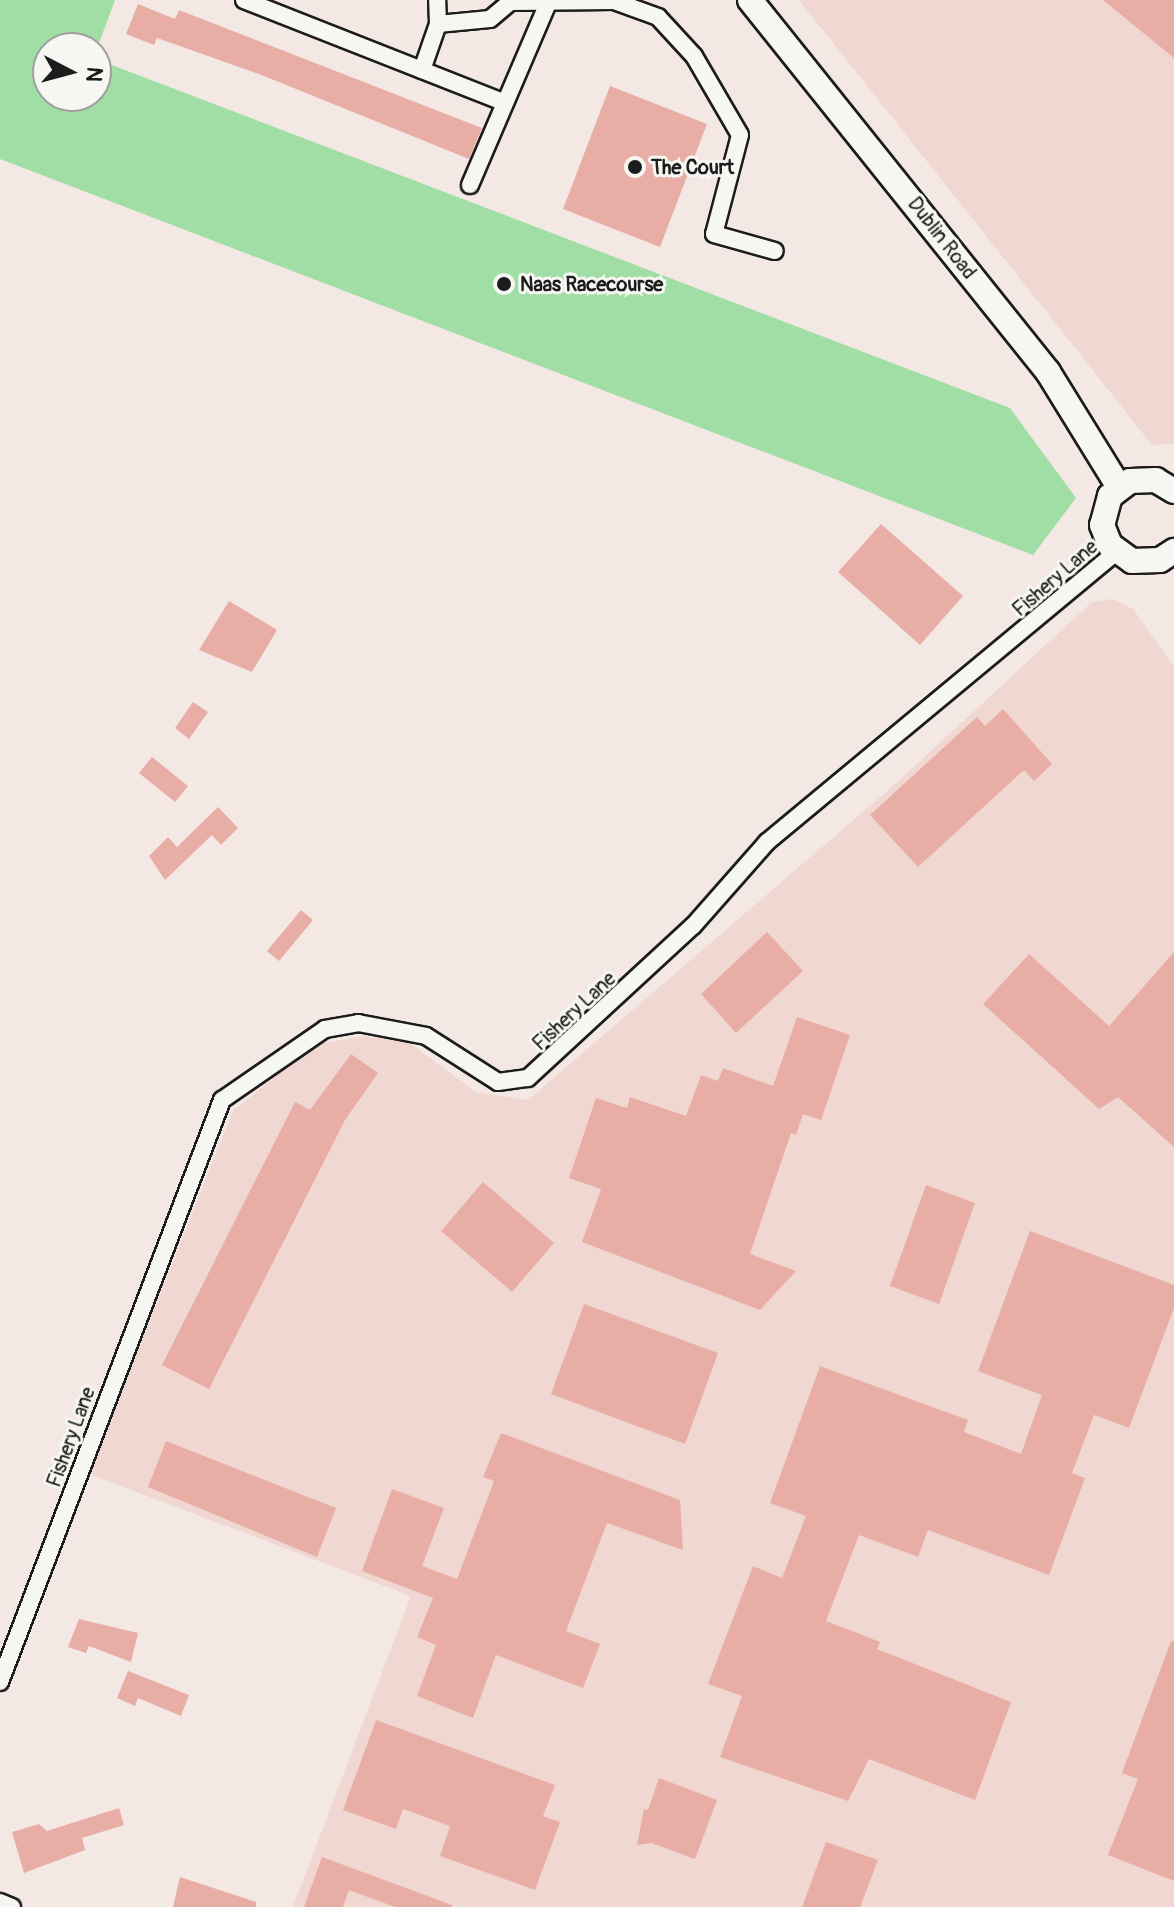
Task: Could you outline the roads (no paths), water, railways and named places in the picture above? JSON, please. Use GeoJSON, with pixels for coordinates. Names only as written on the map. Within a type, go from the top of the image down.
{"type":"FeatureCollection","features":[{"type":"Feature","properties":{"kind":"main road","name":"Dublin Road"},"geometry":{"type":"LineString","coordinates":[[750,0],[1048,372],[1119,487]]}},
{"type":"Feature","properties":{"kind":"main road"},"geometry":{"type":"LineString","coordinates":[[1174,491],[1147,479],[1119,487],[1106,504],[1102,525],[1116,552],[1146,563],[1174,552]]}},
{"type":"Feature","properties":{"kind":"street"},"geometry":{"type":"LineString","coordinates":[[244,0],[503,102]]}},
{"type":"Feature","properties":{"kind":"street"},"geometry":{"type":"LineString","coordinates":[[422,70],[438,24],[437,0]]}},
{"type":"Feature","properties":{"kind":"street"},"geometry":{"type":"LineString","coordinates":[[470,185],[503,102],[549,1]]}},
{"type":"Feature","properties":{"kind":"street"},"geometry":{"type":"LineString","coordinates":[[438,24],[490,19],[510,2],[614,1],[658,17],[694,56],[740,135],[714,234],[775,251]]}},
{"type":"Feature","properties":{"kind":"street","name":"Fishery Lane"},"geometry":{"type":"LineString","coordinates":[[0,1682],[222,1100],[325,1029],[358,1023],[426,1036],[498,1082],[528,1078],[693,926],[767,842],[1116,552]]}},
{"type":"Feature","properties":{"kind":"street"},"geometry":{"type":"LineString","coordinates":[[0,1902],[12,1907]]}},
{"type":"Feature","properties":{"kind":"place","name":"The Court"},"geometry":{"type":"Point","coordinates":[635,167]}},
{"type":"Feature","properties":{"kind":"place","name":"Naas Racecourse"},"geometry":{"type":"Point","coordinates":[504,284]}}]}
